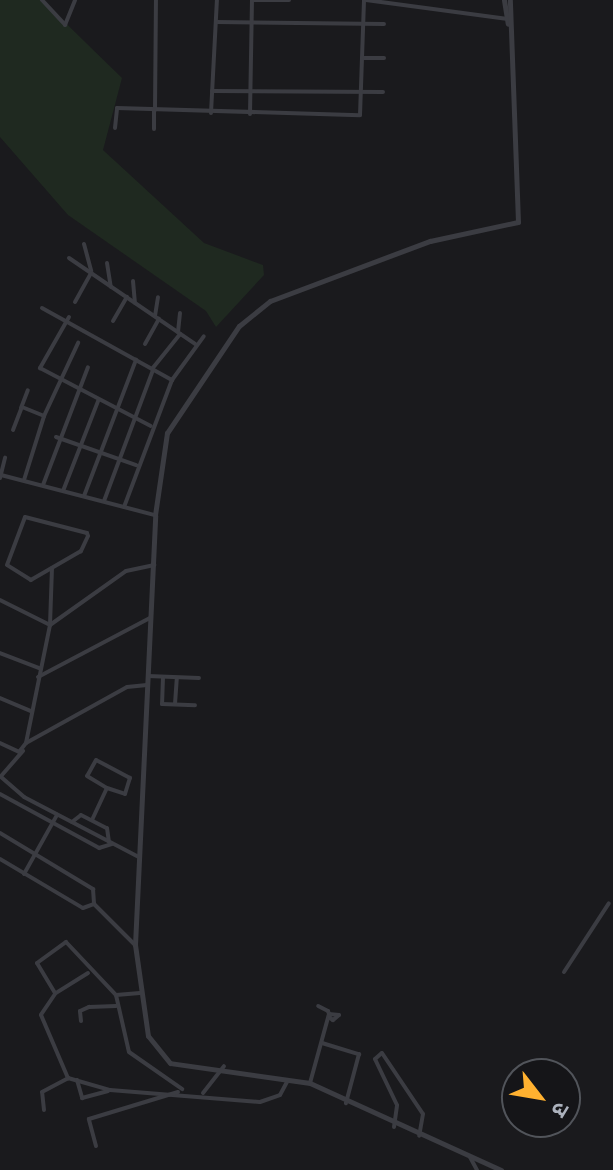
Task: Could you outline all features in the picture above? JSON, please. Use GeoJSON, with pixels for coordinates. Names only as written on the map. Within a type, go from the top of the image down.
{"type":"FeatureCollection","features":[{"type":"Feature","properties":{"kind":"street"},"geometry":{"type":"LineString","coordinates":[[42,0],[65,25],[75,0]]}},
{"type":"Feature","properties":{"kind":"street"},"geometry":{"type":"LineString","coordinates":[[154,129],[156,0]]}},
{"type":"Feature","properties":{"kind":"street"},"geometry":{"type":"LineString","coordinates":[[211,113],[217,0]]}},
{"type":"Feature","properties":{"kind":"street"},"geometry":{"type":"LineString","coordinates":[[250,114],[252,0],[289,0]]}},
{"type":"Feature","properties":{"kind":"street"},"geometry":{"type":"LineString","coordinates":[[115,128],[117,108],[360,115],[365,0],[508,21]]}},
{"type":"Feature","properties":{"kind":"street"},"geometry":{"type":"LineString","coordinates":[[501,1170],[394,1127],[310,1083],[224,1066],[180,1067],[155,1051],[140,993],[135,945],[155,515],[167,433],[255,311],[364,263],[518,222],[507,0]]}},
{"type":"Feature","properties":{"kind":"street"},"geometry":{"type":"LineString","coordinates":[[216,22],[384,24]]}},
{"type":"Feature","properties":{"kind":"street"},"geometry":{"type":"LineString","coordinates":[[363,58],[384,58]]}},
{"type":"Feature","properties":{"kind":"street"},"geometry":{"type":"LineString","coordinates":[[212,91],[383,92]]}},
{"type":"Feature","properties":{"kind":"street"},"geometry":{"type":"LineString","coordinates":[[75,302],[91,272],[84,244]]}},
{"type":"Feature","properties":{"kind":"street"},"geometry":{"type":"LineString","coordinates":[[69,258],[195,344]]}},
{"type":"Feature","properties":{"kind":"street"},"geometry":{"type":"LineString","coordinates":[[107,263],[111,287]]}},
{"type":"Feature","properties":{"kind":"street"},"geometry":{"type":"LineString","coordinates":[[133,281],[135,303]]}},
{"type":"Feature","properties":{"kind":"street"},"geometry":{"type":"LineString","coordinates":[[113,321],[127,297]]}},
{"type":"Feature","properties":{"kind":"street"},"geometry":{"type":"LineString","coordinates":[[145,344],[157,318],[158,297]]}},
{"type":"Feature","properties":{"kind":"street"},"geometry":{"type":"LineString","coordinates":[[42,308],[172,380]]}},
{"type":"Feature","properties":{"kind":"street"},"geometry":{"type":"LineString","coordinates":[[104,501],[117,458],[153,370],[179,333],[180,313]]}},
{"type":"Feature","properties":{"kind":"street"},"geometry":{"type":"LineString","coordinates":[[68,320],[40,368],[151,426]]}},
{"type":"Feature","properties":{"kind":"street"},"geometry":{"type":"LineString","coordinates":[[124,507],[136,465],[172,380],[195,344],[204,336]]}},
{"type":"Feature","properties":{"kind":"street"},"geometry":{"type":"LineString","coordinates":[[24,480],[44,416],[78,343]]}},
{"type":"Feature","properties":{"kind":"street"},"geometry":{"type":"LineString","coordinates":[[84,497],[97,450],[136,360]]}},
{"type":"Feature","properties":{"kind":"street"},"geometry":{"type":"LineString","coordinates":[[43,485],[56,437],[88,367]]}},
{"type":"Feature","properties":{"kind":"street"},"geometry":{"type":"LineString","coordinates":[[13,430],[28,390]]}},
{"type":"Feature","properties":{"kind":"street"},"geometry":{"type":"LineString","coordinates":[[63,491],[76,445],[98,401]]}},
{"type":"Feature","properties":{"kind":"street"},"geometry":{"type":"LineString","coordinates":[[21,408],[44,416]]}},
{"type":"Feature","properties":{"kind":"street"},"geometry":{"type":"LineString","coordinates":[[56,437],[136,465]]}},
{"type":"Feature","properties":{"kind":"street"},"geometry":{"type":"LineString","coordinates":[[5,458],[0,476],[155,515]]}},
{"type":"Feature","properties":{"kind":"street"},"geometry":{"type":"LineString","coordinates":[[25,517],[87,533],[81,551],[52,568],[31,580],[7,565],[25,517]]}},
{"type":"Feature","properties":{"kind":"street"},"geometry":{"type":"LineString","coordinates":[[50,625],[126,571],[154,565]]}},
{"type":"Feature","properties":{"kind":"street"},"geometry":{"type":"LineString","coordinates":[[52,568],[50,625],[30,711],[26,743],[23,751],[0,776],[57,815],[139,857]]}},
{"type":"Feature","properties":{"kind":"street"},"geometry":{"type":"LineString","coordinates":[[0,600],[50,625]]}},
{"type":"Feature","properties":{"kind":"street"},"geometry":{"type":"LineString","coordinates":[[38,677],[152,616]]}},
{"type":"Feature","properties":{"kind":"street"},"geometry":{"type":"LineString","coordinates":[[0,653],[39,668]]}},
{"type":"Feature","properties":{"kind":"street"},"geometry":{"type":"LineString","coordinates":[[148,676],[199,678]]}},
{"type":"Feature","properties":{"kind":"street"},"geometry":{"type":"LineString","coordinates":[[163,677],[162,704],[195,705]]}},
{"type":"Feature","properties":{"kind":"street"},"geometry":{"type":"LineString","coordinates":[[175,704],[177,678]]}},
{"type":"Feature","properties":{"kind":"street"},"geometry":{"type":"LineString","coordinates":[[26,743],[127,687],[147,685]]}},
{"type":"Feature","properties":{"kind":"street"},"geometry":{"type":"LineString","coordinates":[[0,698],[30,711]]}},
{"type":"Feature","properties":{"kind":"street"},"geometry":{"type":"LineString","coordinates":[[0,743],[23,751]]}},
{"type":"Feature","properties":{"kind":"street"},"geometry":{"type":"LineString","coordinates":[[96,760],[130,777],[125,794],[107,788],[87,776],[96,760]]}},
{"type":"Feature","properties":{"kind":"street"},"geometry":{"type":"LineString","coordinates":[[92,820],[107,788]]}},
{"type":"Feature","properties":{"kind":"street"},"geometry":{"type":"LineString","coordinates":[[0,794],[99,848],[110,843]]}},
{"type":"Feature","properties":{"kind":"street"},"geometry":{"type":"LineString","coordinates":[[24,874],[57,815]]}},
{"type":"Feature","properties":{"kind":"street"},"geometry":{"type":"LineString","coordinates":[[72,822],[81,815],[92,820],[109,830],[110,843]]}},
{"type":"Feature","properties":{"kind":"street"},"geometry":{"type":"LineString","coordinates":[[0,833],[93,889],[94,904],[135,945]]}},
{"type":"Feature","properties":{"kind":"street"},"geometry":{"type":"LineString","coordinates":[[0,859],[83,908],[94,904]]}},
{"type":"Feature","properties":{"kind":"street"},"geometry":{"type":"LineString","coordinates":[[564,972],[609,903]]}},
{"type":"Feature","properties":{"kind":"street"},"geometry":{"type":"LineString","coordinates":[[55,994],[36,967],[66,942],[88,973],[116,995],[140,993]]}},
{"type":"Feature","properties":{"kind":"street"},"geometry":{"type":"LineString","coordinates":[[68,1078],[41,1015],[55,994],[88,973]]}},
{"type":"Feature","properties":{"kind":"street"},"geometry":{"type":"LineString","coordinates":[[116,995],[116,1006],[129,1052],[185,1091]]}},
{"type":"Feature","properties":{"kind":"street"},"geometry":{"type":"LineString","coordinates":[[81,1021],[80,1011],[89,1007],[116,1006]]}},
{"type":"Feature","properties":{"kind":"street"},"geometry":{"type":"LineString","coordinates":[[310,1083],[329,1014],[318,1006]]}},
{"type":"Feature","properties":{"kind":"street"},"geometry":{"type":"LineString","coordinates":[[322,1043],[359,1054],[346,1103]]}},
{"type":"Feature","properties":{"kind":"street"},"geometry":{"type":"LineString","coordinates":[[394,1127],[397,1105],[379,1054],[423,1114],[419,1136]]}},
{"type":"Feature","properties":{"kind":"street"},"geometry":{"type":"LineString","coordinates":[[203,1093],[224,1066]]}},
{"type":"Feature","properties":{"kind":"street"},"geometry":{"type":"LineString","coordinates":[[44,1110],[42,1092],[68,1078],[110,1090],[185,1091],[260,1102],[280,1095],[290,1078]]}},
{"type":"Feature","properties":{"kind":"street"},"geometry":{"type":"LineString","coordinates":[[77,1080],[82,1098],[110,1090]]}},
{"type":"Feature","properties":{"kind":"street"},"geometry":{"type":"LineString","coordinates":[[96,1146],[89,1119],[185,1091]]}},
{"type":"Feature","properties":{"kind":"street"},"geometry":{"type":"LineString","coordinates":[[470,1157],[477,1170]]}},
{"type":"Feature","properties":{"kind":"green space"},"geometry":{"type":"Polygon","coordinates":[[[0,0],[42,0],[122,78],[103,150],[204,243],[263,265],[264,275],[216,327],[206,311],[68,215],[0,137],[0,0]]]}}]}
